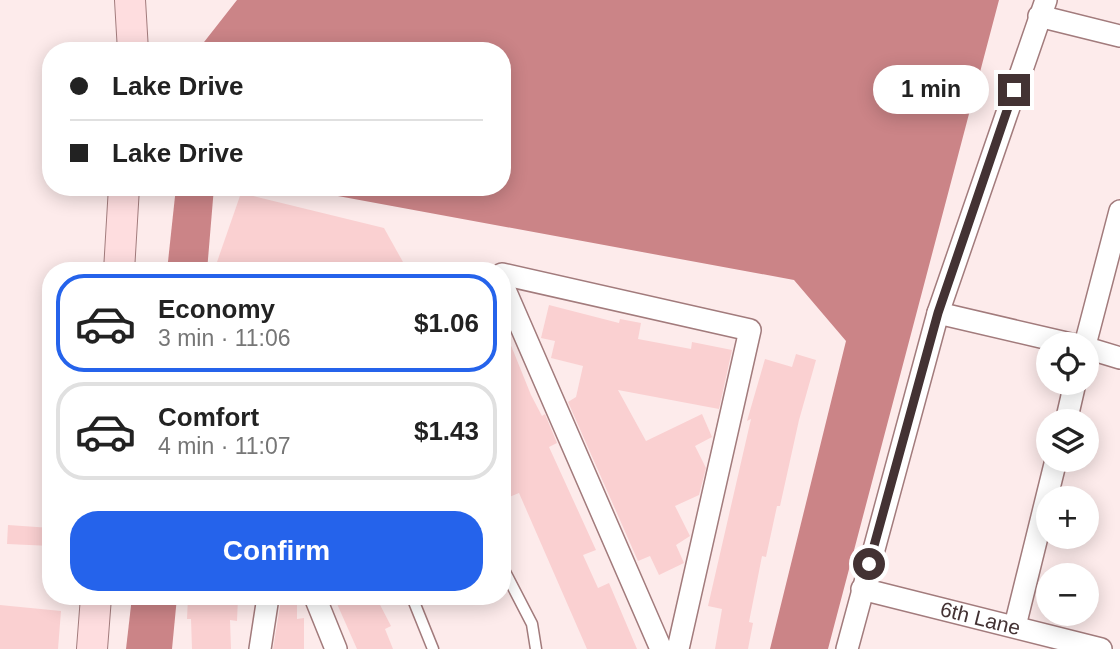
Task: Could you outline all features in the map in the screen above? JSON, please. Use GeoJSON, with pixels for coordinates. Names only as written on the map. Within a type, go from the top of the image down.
{"type":"FeatureCollection","features":[{"type":"Feature","properties":{"kind":"main road"},"geometry":{"type":"LineString","coordinates":[[130,0],[132,42]]}},
{"type":"Feature","properties":{"kind":"main road"},"geometry":{"type":"LineString","coordinates":[[120,262],[123,196]]}},
{"type":"Feature","properties":{"kind":"main road"},"geometry":{"type":"LineString","coordinates":[[92,649],[95,605]]}},
{"type":"Feature","properties":{"kind":"street"},"geometry":{"type":"LineString","coordinates":[[847,649],[938,313],[1043,8],[1118,33]]}},
{"type":"Feature","properties":{"kind":"street"},"geometry":{"type":"LineString","coordinates":[[1090,332],[1120,211]]}},
{"type":"Feature","properties":{"kind":"street"},"geometry":{"type":"LineString","coordinates":[[511,276],[750,330],[678,649]]}},
{"type":"Feature","properties":{"kind":"street"},"geometry":{"type":"LineString","coordinates":[[511,305],[661,649]]}},
{"type":"Feature","properties":{"kind":"street"},"geometry":{"type":"LineString","coordinates":[[938,313],[1036,336]]}},
{"type":"Feature","properties":{"kind":"street"},"geometry":{"type":"LineString","coordinates":[[1099,351],[1120,358]]}},
{"type":"Feature","properties":{"kind":"street"},"geometry":{"type":"LineString","coordinates":[[1015,626],[1053,472]]}},
{"type":"Feature","properties":{"kind":"street","name":"6th Lane"},"geometry":{"type":"LineString","coordinates":[[862,589],[1101,649]]}},
{"type":"Feature","properties":{"kind":"street"},"geometry":{"type":"LineString","coordinates":[[260,649],[267,605]]}},
{"type":"Feature","properties":{"kind":"street"},"geometry":{"type":"LineString","coordinates":[[318,605],[335,649]]}},
{"type":"Feature","properties":{"kind":"lane"},"geometry":{"type":"LineString","coordinates":[[511,583],[532,624],[536,649]]}},
{"type":"Feature","properties":{"kind":"lane"},"geometry":{"type":"LineString","coordinates":[[415,605],[433,649]]}},
{"type":"Feature","properties":{"kind":"shaded area"},"geometry":{"type":"Polygon","coordinates":[[[237,0],[999,0],[828,649],[770,649],[846,341],[794,280],[338,196],[511,196],[511,42],[204,42],[237,0]]]}},
{"type":"Feature","properties":{"kind":"shaded area"},"geometry":{"type":"Polygon","coordinates":[[[175,196],[213,196],[208,262],[168,262],[175,196]]]}},
{"type":"Feature","properties":{"kind":"shaded area"},"geometry":{"type":"Polygon","coordinates":[[[131,605],[176,605],[172,649],[126,649],[131,605]]]}},
{"type":"Feature","properties":{"kind":"building"},"geometry":{"type":"Polygon","coordinates":[[[240,196],[253,196],[384,228],[403,262],[217,262],[240,196]]]}},
{"type":"Feature","properties":{"kind":"building"},"geometry":{"type":"Polygon","coordinates":[[[549,305],[619,323],[620,319],[641,323],[638,339],[691,349],[692,342],[732,350],[719,409],[618,390],[646,441],[702,414],[712,437],[695,446],[706,468],[699,495],[675,506],[690,536],[676,545],[684,563],[659,575],[650,556],[638,561],[568,402],[576,397],[583,366],[551,358],[555,341],[541,338],[549,305]]]}},
{"type":"Feature","properties":{"kind":"building"},"geometry":{"type":"Polygon","coordinates":[[[511,345],[531,395],[542,416],[545,414],[557,443],[549,447],[596,550],[583,555],[598,588],[609,583],[637,649],[587,649],[519,493],[511,496],[511,345]]]}},
{"type":"Feature","properties":{"kind":"building"},"geometry":{"type":"Polygon","coordinates":[[[796,354],[816,360],[766,557],[762,556],[749,622],[753,623],[748,649],[715,649],[722,609],[708,606],[751,419],[747,421],[765,359],[792,367],[796,354]]]}},
{"type":"Feature","properties":{"kind":"building"},"geometry":{"type":"Polygon","coordinates":[[[8,525],[42,527],[42,546],[7,544],[8,525]]]}},
{"type":"Feature","properties":{"kind":"building"},"geometry":{"type":"Polygon","coordinates":[[[0,605],[61,611],[58,649],[0,649],[0,605]]]}},
{"type":"Feature","properties":{"kind":"building"},"geometry":{"type":"Polygon","coordinates":[[[188,605],[238,605],[237,621],[230,620],[231,649],[192,649],[191,619],[187,619],[188,605]]]}},
{"type":"Feature","properties":{"kind":"building"},"geometry":{"type":"Polygon","coordinates":[[[280,605],[297,605],[297,619],[304,618],[304,649],[273,649],[280,605]]]}},
{"type":"Feature","properties":{"kind":"building"},"geometry":{"type":"Polygon","coordinates":[[[338,605],[380,605],[391,626],[385,629],[393,649],[357,649],[338,605]]]}},
{"type":"Feature","properties":{"kind":"route"},"geometry":{"type":"LineString","coordinates":[[869,564],[938,313],[1014,90]]}}]}
